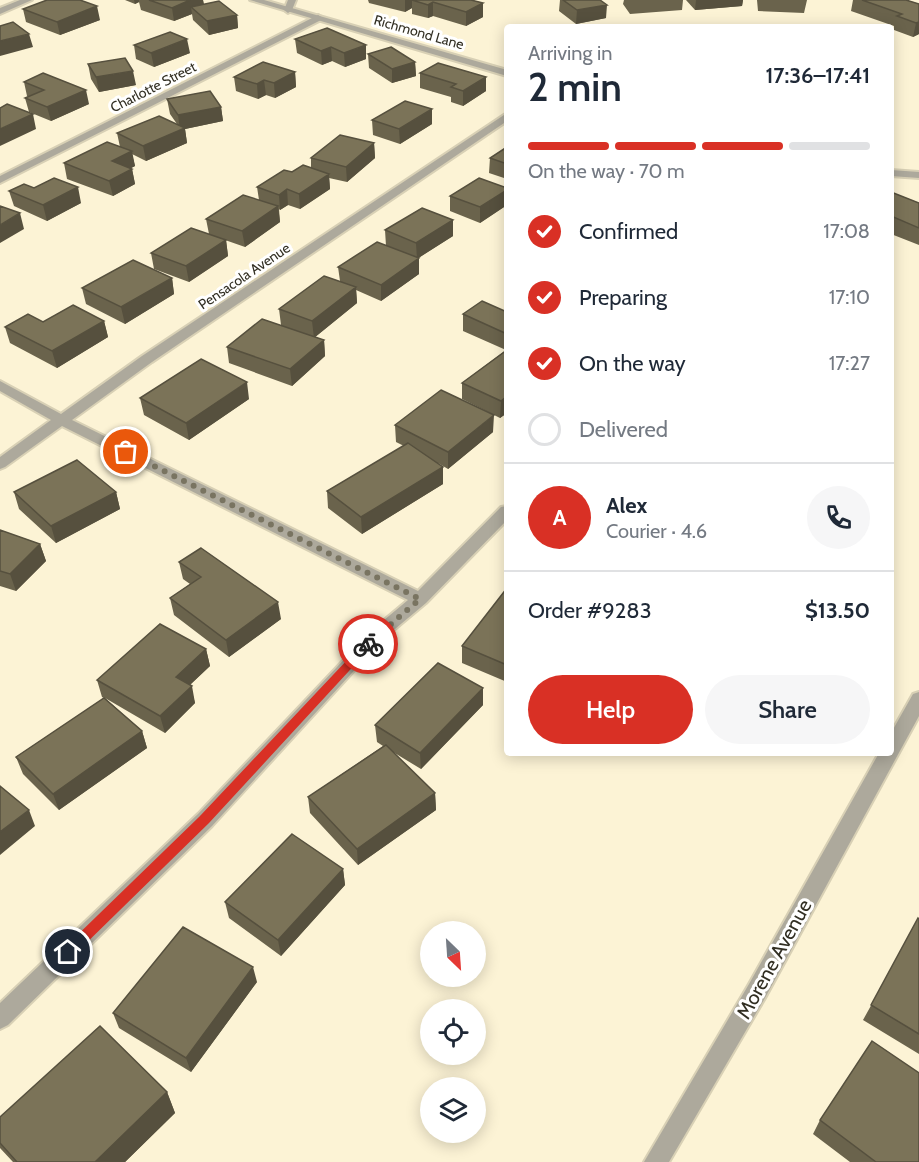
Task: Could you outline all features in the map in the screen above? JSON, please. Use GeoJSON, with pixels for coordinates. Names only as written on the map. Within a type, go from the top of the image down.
{"type":"FeatureCollection","features":[{"type":"Feature","properties":{"kind":"street"},"geometry":{"type":"LineString","coordinates":[[0,11],[28,0]]}},
{"type":"Feature","properties":{"kind":"street","name":"Richmond Lane"},"geometry":{"type":"LineString","coordinates":[[254,0],[290,5],[318,18],[504,71]]}},
{"type":"Feature","properties":{"kind":"street","name":"Charlotte Street"},"geometry":{"type":"LineString","coordinates":[[0,180],[318,18]]}},
{"type":"Feature","properties":{"kind":"street","name":"Pensacola Avenue"},"geometry":{"type":"LineString","coordinates":[[0,464],[147,359],[504,118]]}},
{"type":"Feature","properties":{"kind":"street"},"geometry":{"type":"LineString","coordinates":[[894,173],[919,175]]}},
{"type":"Feature","properties":{"kind":"street"},"geometry":{"type":"LineString","coordinates":[[0,386],[23,396],[63,421],[420,599]]}},
{"type":"Feature","properties":{"kind":"street"},"geometry":{"type":"LineString","coordinates":[[0,1018],[205,820],[377,635],[420,599],[504,514]]}},
{"type":"Feature","properties":{"kind":"street","name":"Morene Avenue"},"geometry":{"type":"LineString","coordinates":[[894,744],[919,699]]}},
{"type":"Feature","properties":{"kind":"street","name":"Morene Avenue"},"geometry":{"type":"LineString","coordinates":[[656,1162],[757,992],[887,756]]}},
{"type":"Feature","properties":{"kind":"building"},"geometry":{"type":"Polygon","coordinates":[[[47,0],[80,0],[97,6],[57,22],[23,9],[47,0]]]}},
{"type":"Feature","properties":{"kind":"building"},"geometry":{"type":"Polygon","coordinates":[[[149,0],[190,0],[172,8],[149,0]]]}},
{"type":"Feature","properties":{"kind":"building"},"geometry":{"type":"Polygon","coordinates":[[[412,0],[471,0],[483,3],[466,12],[433,2],[428,5],[412,0]]]}},
{"type":"Feature","properties":{"kind":"building"},"geometry":{"type":"Polygon","coordinates":[[[563,0],[600,0],[607,5],[577,10],[563,0]]]}},
{"type":"Feature","properties":{"kind":"building"},"geometry":{"type":"Polygon","coordinates":[[[862,0],[906,0],[919,4],[919,22],[897,16],[902,14],[862,0]]]}},
{"type":"Feature","properties":{"kind":"building"},"geometry":{"type":"Polygon","coordinates":[[[219,1],[237,15],[207,21],[191,7],[219,1]]]}},
{"type":"Feature","properties":{"kind":"building"},"geometry":{"type":"Polygon","coordinates":[[[13,22],[29,34],[0,41],[0,26],[13,22]]]}},
{"type":"Feature","properties":{"kind":"building"},"geometry":{"type":"Polygon","coordinates":[[[327,28],[366,45],[344,53],[331,47],[321,51],[295,39],[327,28]]]}},
{"type":"Feature","properties":{"kind":"building"},"geometry":{"type":"Polygon","coordinates":[[[170,32],[187,39],[151,53],[134,45],[170,32]]]}},
{"type":"Feature","properties":{"kind":"building"},"geometry":{"type":"Polygon","coordinates":[[[391,47],[415,62],[392,69],[368,54],[391,47]]]}},
{"type":"Feature","properties":{"kind":"building"},"geometry":{"type":"Polygon","coordinates":[[[125,58],[133,71],[96,77],[88,64],[125,58]]]}},
{"type":"Feature","properties":{"kind":"building"},"geometry":{"type":"Polygon","coordinates":[[[263,62],[295,72],[274,83],[264,80],[257,84],[234,77],[263,62]]]}},
{"type":"Feature","properties":{"kind":"building"},"geometry":{"type":"Polygon","coordinates":[[[438,63],[486,77],[463,91],[451,87],[456,84],[420,73],[438,63]]]}},
{"type":"Feature","properties":{"kind":"building"},"geometry":{"type":"Polygon","coordinates":[[[43,73],[86,90],[47,107],[25,98],[44,90],[24,82],[43,73]]]}},
{"type":"Feature","properties":{"kind":"building"},"geometry":{"type":"Polygon","coordinates":[[[210,91],[221,107],[178,115],[167,99],[210,91]]]}},
{"type":"Feature","properties":{"kind":"building"},"geometry":{"type":"Polygon","coordinates":[[[405,101],[432,109],[399,129],[372,120],[405,101]]]}},
{"type":"Feature","properties":{"kind":"building"},"geometry":{"type":"Polygon","coordinates":[[[7,104],[33,114],[0,129],[0,108],[7,104]]]}},
{"type":"Feature","properties":{"kind":"building"},"geometry":{"type":"Polygon","coordinates":[[[159,116],[185,128],[143,146],[117,133],[159,116]]]}},
{"type":"Feature","properties":{"kind":"building"},"geometry":{"type":"Polygon","coordinates":[[[340,135],[374,143],[346,167],[311,158],[340,135]]]}},
{"type":"Feature","properties":{"kind":"building"},"geometry":{"type":"Polygon","coordinates":[[[107,142],[132,151],[112,161],[132,169],[109,181],[64,163],[107,142]]]}},
{"type":"Feature","properties":{"kind":"building"},"geometry":{"type":"Polygon","coordinates":[[[504,149],[504,163],[490,158],[504,149]]]}},
{"type":"Feature","properties":{"kind":"building"},"geometry":{"type":"Polygon","coordinates":[[[303,165],[329,174],[299,194],[287,189],[279,195],[257,187],[284,170],[292,172],[303,165]]]}},
{"type":"Feature","properties":{"kind":"building"},"geometry":{"type":"Polygon","coordinates":[[[54,178],[78,187],[43,205],[9,191],[24,184],[34,188],[54,178]]]}},
{"type":"Feature","properties":{"kind":"building"},"geometry":{"type":"Polygon","coordinates":[[[479,178],[504,187],[504,192],[480,207],[450,196],[479,178]]]}},
{"type":"Feature","properties":{"kind":"building"},"geometry":{"type":"Polygon","coordinates":[[[894,193],[919,203],[919,228],[894,217],[894,193]]]}},
{"type":"Feature","properties":{"kind":"building"},"geometry":{"type":"Polygon","coordinates":[[[243,195],[278,206],[242,231],[206,219],[243,195]]]}},
{"type":"Feature","properties":{"kind":"building"},"geometry":{"type":"Polygon","coordinates":[[[0,206],[20,213],[0,225],[0,206]]]}},
{"type":"Feature","properties":{"kind":"building"},"geometry":{"type":"Polygon","coordinates":[[[422,208],[453,220],[416,243],[385,230],[422,208]]]}},
{"type":"Feature","properties":{"kind":"building"},"geometry":{"type":"Polygon","coordinates":[[[191,228],[226,240],[186,266],[151,253],[191,228]]]}},
{"type":"Feature","properties":{"kind":"building"},"geometry":{"type":"Polygon","coordinates":[[[377,242],[419,258],[381,285],[338,267],[377,242]]]}},
{"type":"Feature","properties":{"kind":"building"},"geometry":{"type":"Polygon","coordinates":[[[133,260],[172,278],[121,307],[82,288],[133,260]]]}},
{"type":"Feature","properties":{"kind":"building"},"geometry":{"type":"Polygon","coordinates":[[[324,276],[356,287],[312,321],[279,309],[324,276]]]}},
{"type":"Feature","properties":{"kind":"building"},"geometry":{"type":"Polygon","coordinates":[[[482,301],[504,311],[504,333],[463,314],[482,301]]]}},
{"type":"Feature","properties":{"kind":"building"},"geometry":{"type":"Polygon","coordinates":[[[73,305],[104,321],[52,351],[5,327],[28,314],[43,322],[73,305]]]}},
{"type":"Feature","properties":{"kind":"building"},"geometry":{"type":"Polygon","coordinates":[[[262,319],[324,340],[290,369],[227,347],[262,319]]]}},
{"type":"Feature","properties":{"kind":"building"},"geometry":{"type":"Polygon","coordinates":[[[504,352],[504,398],[501,401],[462,383],[504,352]]]}},
{"type":"Feature","properties":{"kind":"building"},"geometry":{"type":"Polygon","coordinates":[[[201,359],[247,382],[186,423],[140,398],[201,359]]]}},
{"type":"Feature","properties":{"kind":"building"},"geometry":{"type":"Polygon","coordinates":[[[441,390],[494,415],[448,452],[395,425],[441,390]]]}},
{"type":"Feature","properties":{"kind":"building"},"geometry":{"type":"Polygon","coordinates":[[[408,443],[443,467],[361,517],[327,491],[408,443]]]}},
{"type":"Feature","properties":{"kind":"building"},"geometry":{"type":"Polygon","coordinates":[[[77,460],[116,492],[51,526],[14,492],[77,460]]]}},
{"type":"Feature","properties":{"kind":"building"},"geometry":{"type":"Polygon","coordinates":[[[0,530],[40,544],[10,574],[0,571],[0,530]]]}},
{"type":"Feature","properties":{"kind":"building"},"geometry":{"type":"Polygon","coordinates":[[[201,548],[278,602],[226,640],[170,598],[201,577],[179,562],[201,548]]]}},
{"type":"Feature","properties":{"kind":"building"},"geometry":{"type":"Polygon","coordinates":[[[504,592],[504,664],[462,646],[504,592]]]}},
{"type":"Feature","properties":{"kind":"building"},"geometry":{"type":"Polygon","coordinates":[[[160,624],[206,649],[176,677],[192,686],[160,716],[97,680],[160,624]]]}},
{"type":"Feature","properties":{"kind":"building"},"geometry":{"type":"Polygon","coordinates":[[[438,663],[483,688],[420,753],[375,725],[438,663]]]}},
{"type":"Feature","properties":{"kind":"building"},"geometry":{"type":"Polygon","coordinates":[[[104,698],[142,731],[53,794],[16,757],[104,698]]]}},
{"type":"Feature","properties":{"kind":"building"},"geometry":{"type":"Polygon","coordinates":[[[386,745],[435,793],[357,849],[308,797],[386,745]]]}},
{"type":"Feature","properties":{"kind":"building"},"geometry":{"type":"Polygon","coordinates":[[[0,786],[29,810],[0,832],[0,786]]]}},
{"type":"Feature","properties":{"kind":"building"},"geometry":{"type":"Polygon","coordinates":[[[292,834],[343,869],[278,940],[225,902],[292,834]]]}},
{"type":"Feature","properties":{"kind":"building"},"geometry":{"type":"Polygon","coordinates":[[[919,919],[919,1034],[871,1005],[919,919]]]}},
{"type":"Feature","properties":{"kind":"building"},"geometry":{"type":"Polygon","coordinates":[[[183,927],[253,967],[186,1058],[113,1013],[183,927]]]}},
{"type":"Feature","properties":{"kind":"building"},"geometry":{"type":"Polygon","coordinates":[[[100,1026],[167,1092],[95,1162],[17,1162],[0,1143],[0,1117],[100,1026]]]}},
{"type":"Feature","properties":{"kind":"building"},"geometry":{"type":"Polygon","coordinates":[[[872,1041],[919,1073],[919,1162],[876,1162],[820,1120],[872,1041]]]}},
{"type":"Feature","properties":{"kind":"way so far"},"geometry":{"type":"LineString","coordinates":[[126,452],[420,599],[368,644]]}},
{"type":"Feature","properties":{"kind":"route"},"geometry":{"type":"LineString","coordinates":[[68,952],[205,820],[368,644]]}}]}
